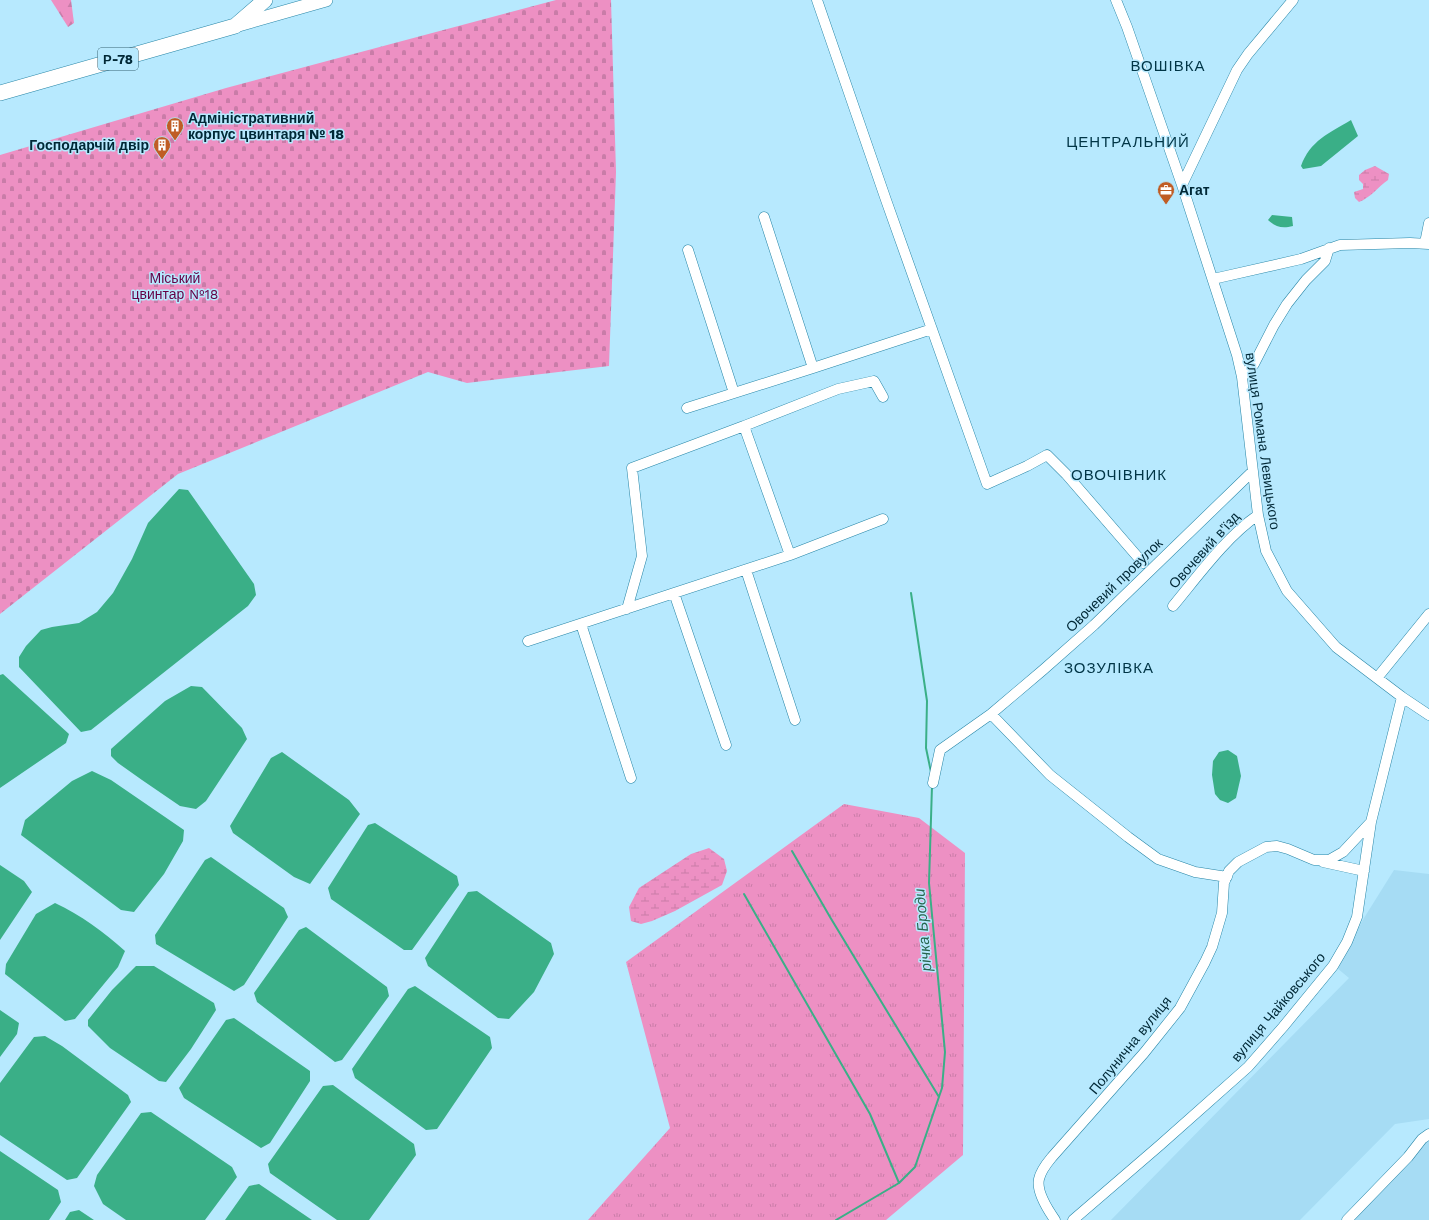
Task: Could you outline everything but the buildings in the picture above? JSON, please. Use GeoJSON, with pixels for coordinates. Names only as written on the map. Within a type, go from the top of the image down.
{"type":"FeatureCollection","features":[{"type":"Feature","properties":{"kind":"highway"},"geometry":{"type":"LineString","coordinates":[[235,26],[265,0]]}},
{"type":"Feature","properties":{"kind":"highway","name":"Р-78"},"geometry":{"type":"LineString","coordinates":[[0,93],[235,26]]}},
{"type":"Feature","properties":{"kind":"main road","name":"Р-78"},"geometry":{"type":"LineString","coordinates":[[235,26],[326,0]]}},
{"type":"Feature","properties":{"kind":"street"},"geometry":{"type":"LineString","coordinates":[[817,0],[987,484],[1047,456],[1066,474],[1143,563]]}},
{"type":"Feature","properties":{"kind":"street","name":"вулиця Романа Левицького"},"geometry":{"type":"LineString","coordinates":[[1116,0],[1182,185],[1237,355],[1242,377],[1258,515],[1266,551],[1287,591],[1336,646],[1429,716]]}},
{"type":"Feature","properties":{"kind":"street"},"geometry":{"type":"LineString","coordinates":[[1182,185],[1237,70],[1248,54],[1293,0]]}},
{"type":"Feature","properties":{"kind":"street"},"geometry":{"type":"LineString","coordinates":[[764,217],[812,368]]}},
{"type":"Feature","properties":{"kind":"street"},"geometry":{"type":"LineString","coordinates":[[1213,279],[1301,259],[1340,245],[1427,243],[1429,223]]}},
{"type":"Feature","properties":{"kind":"street"},"geometry":{"type":"LineString","coordinates":[[1242,377],[1254,364],[1274,325],[1287,304],[1306,280],[1325,261],[1329,248]]}},
{"type":"Feature","properties":{"kind":"street"},"geometry":{"type":"LineString","coordinates":[[688,250],[734,393]]}},
{"type":"Feature","properties":{"kind":"street"},"geometry":{"type":"LineString","coordinates":[[687,408],[932,329]]}},
{"type":"Feature","properties":{"kind":"street"},"geometry":{"type":"LineString","coordinates":[[627,609],[642,556],[632,468],[838,389],[874,381],[883,397]]}},
{"type":"Feature","properties":{"kind":"street"},"geometry":{"type":"LineString","coordinates":[[744,426],[790,555]]}},
{"type":"Feature","properties":{"kind":"street","name":"Овочевий провулок"},"geometry":{"type":"LineString","coordinates":[[933,783],[940,750],[991,714],[1094,625],[1253,471]]}},
{"type":"Feature","properties":{"kind":"street","name":"Овочевий в'їзд"},"geometry":{"type":"LineString","coordinates":[[1173,606],[1224,545],[1244,524],[1258,515]]}},
{"type":"Feature","properties":{"kind":"street"},"geometry":{"type":"LineString","coordinates":[[528,641],[790,555],[883,519]]}},
{"type":"Feature","properties":{"kind":"street"},"geometry":{"type":"LineString","coordinates":[[746,570],[795,720]]}},
{"type":"Feature","properties":{"kind":"street"},"geometry":{"type":"LineString","coordinates":[[674,593],[726,745]]}},
{"type":"Feature","properties":{"kind":"street"},"geometry":{"type":"LineString","coordinates":[[1377,678],[1429,614]]}},
{"type":"Feature","properties":{"kind":"street"},"geometry":{"type":"LineString","coordinates":[[581,624],[631,778]]}},
{"type":"Feature","properties":{"kind":"street","name":"вулиця Чайковського"},"geometry":{"type":"LineString","coordinates":[[1073,1220],[1236,1078],[1259,1055],[1298,1010],[1333,966],[1347,942],[1357,917],[1371,822],[1402,697]]}},
{"type":"Feature","properties":{"kind":"street"},"geometry":{"type":"LineString","coordinates":[[991,714],[1050,775],[1158,860],[1195,872],[1226,877],[1229,870],[1238,862],[1266,848],[1277,846],[1314,860],[1364,871]]}},
{"type":"Feature","properties":{"kind":"street"},"geometry":{"type":"LineString","coordinates":[[1314,860],[1329,860],[1343,852],[1371,822]]}},
{"type":"Feature","properties":{"kind":"street","name":"Полунична вулиця"},"geometry":{"type":"LineString","coordinates":[[1055,1220],[1045,1203],[1040,1188],[1039,1178],[1043,1170],[1057,1152],[1144,1053],[1180,1008],[1212,947],[1222,914],[1224,883],[1226,877]]}},
{"type":"Feature","properties":{"kind":"street"},"geometry":{"type":"LineString","coordinates":[[1347,1220],[1408,1157],[1422,1139],[1429,1134]]}},
{"type":"Feature","properties":{"kind":"shaded area"},"geometry":{"type":"Polygon","coordinates":[[[1351,120],[1358,136],[1321,166],[1303,169],[1301,166],[1305,157],[1315,144],[1321,138],[1351,120]]]}},
{"type":"Feature","properties":{"kind":"shaded area"},"geometry":{"type":"Polygon","coordinates":[[[1272,215],[1292,217],[1293,226],[1279,227],[1268,220],[1272,215]]]}},
{"type":"Feature","properties":{"kind":"shaded area"},"geometry":{"type":"Polygon","coordinates":[[[179,489],[188,490],[254,584],[256,595],[248,606],[91,730],[81,732],[19,667],[19,657],[26,646],[41,630],[79,623],[97,612],[113,593],[132,559],[148,523],[179,489]]]}},
{"type":"Feature","properties":{"kind":"shaded area"},"geometry":{"type":"Polygon","coordinates":[[[3,674],[69,734],[66,743],[0,788],[0,675],[3,674]]]}},
{"type":"Feature","properties":{"kind":"shaded area"},"geometry":{"type":"Polygon","coordinates":[[[191,686],[202,687],[242,728],[247,739],[206,801],[196,809],[180,806],[118,763],[111,756],[111,749],[165,701],[191,686]]]}},
{"type":"Feature","properties":{"kind":"shaded area"},"geometry":{"type":"Polygon","coordinates":[[[1228,750],[1237,756],[1241,776],[1236,798],[1228,803],[1220,800],[1215,794],[1212,775],[1213,761],[1219,752],[1228,750]]]}},
{"type":"Feature","properties":{"kind":"shaded area"},"geometry":{"type":"Polygon","coordinates":[[[282,752],[349,800],[360,814],[310,884],[294,877],[233,833],[230,826],[271,758],[282,752]]]}},
{"type":"Feature","properties":{"kind":"shaded area"},"geometry":{"type":"Polygon","coordinates":[[[92,771],[111,780],[184,830],[183,841],[164,874],[134,912],[121,910],[21,835],[25,820],[72,781],[92,771]]]}},
{"type":"Feature","properties":{"kind":"shaded area"},"geometry":{"type":"Polygon","coordinates":[[[375,823],[457,876],[459,885],[412,950],[404,950],[331,899],[328,888],[368,825],[375,823]]]}},
{"type":"Feature","properties":{"kind":"shaded area"},"geometry":{"type":"Polygon","coordinates":[[[211,857],[284,908],[288,917],[244,985],[234,991],[156,944],[155,935],[205,860],[211,857]]]}},
{"type":"Feature","properties":{"kind":"shaded area"},"geometry":{"type":"Polygon","coordinates":[[[0,865],[24,881],[32,892],[0,940],[0,865]]]}},
{"type":"Feature","properties":{"kind":"shaded area"},"geometry":{"type":"Polygon","coordinates":[[[1394,870],[1429,874],[1429,1119],[1395,1124],[1300,1220],[1111,1220],[1349,978],[1337,968],[1364,918],[1394,870]]]}},
{"type":"Feature","properties":{"kind":"shaded area"},"geometry":{"type":"Polygon","coordinates":[[[477,891],[551,943],[554,954],[534,992],[509,1019],[498,1018],[428,966],[425,958],[468,892],[477,891]]]}},
{"type":"Feature","properties":{"kind":"shaded area"},"geometry":{"type":"Polygon","coordinates":[[[55,903],[92,924],[125,951],[118,967],[75,1019],[65,1021],[5,974],[6,964],[36,914],[55,903]]]}},
{"type":"Feature","properties":{"kind":"shaded area"},"geometry":{"type":"Polygon","coordinates":[[[306,927],[387,987],[389,996],[342,1060],[335,1062],[257,1002],[254,993],[299,930],[306,927]]]}},
{"type":"Feature","properties":{"kind":"shaded area"},"geometry":{"type":"Polygon","coordinates":[[[136,966],[154,966],[214,1003],[216,1010],[191,1049],[166,1082],[159,1081],[110,1048],[88,1026],[88,1020],[112,990],[136,966]]]}},
{"type":"Feature","properties":{"kind":"shaded area"},"geometry":{"type":"Polygon","coordinates":[[[415,986],[490,1037],[492,1048],[437,1129],[426,1130],[355,1078],[352,1069],[408,989],[415,986]]]}},
{"type":"Feature","properties":{"kind":"shaded area"},"geometry":{"type":"Polygon","coordinates":[[[0,1010],[19,1023],[17,1034],[0,1057],[0,1010]]]}},
{"type":"Feature","properties":{"kind":"shaded area"},"geometry":{"type":"Polygon","coordinates":[[[234,1018],[310,1071],[310,1081],[270,1143],[261,1148],[184,1098],[179,1088],[226,1020],[234,1018]]]}},
{"type":"Feature","properties":{"kind":"shaded area"},"geometry":{"type":"Polygon","coordinates":[[[45,1036],[62,1046],[128,1095],[131,1102],[77,1178],[67,1180],[0,1135],[0,1083],[34,1037],[45,1036]]]}},
{"type":"Feature","properties":{"kind":"shaded area"},"geometry":{"type":"Polygon","coordinates":[[[333,1085],[414,1144],[416,1155],[369,1220],[337,1220],[270,1173],[268,1164],[323,1086],[333,1085]]]}},
{"type":"Feature","properties":{"kind":"shaded area"},"geometry":{"type":"Polygon","coordinates":[[[151,1112],[232,1167],[237,1177],[205,1220],[126,1220],[103,1204],[94,1186],[97,1175],[141,1113],[151,1112]]]}},
{"type":"Feature","properties":{"kind":"shaded area"},"geometry":{"type":"Polygon","coordinates":[[[1429,1137],[1429,1220],[1355,1220],[1423,1142],[1429,1137]]]}},
{"type":"Feature","properties":{"kind":"shaded area"},"geometry":{"type":"Polygon","coordinates":[[[0,1151],[58,1190],[61,1202],[49,1220],[0,1220],[0,1151]]]}},
{"type":"Feature","properties":{"kind":"shaded area"},"geometry":{"type":"Polygon","coordinates":[[[259,1184],[312,1220],[225,1220],[249,1186],[259,1184]]]}},
{"type":"Feature","properties":{"kind":"shaded area"},"geometry":{"type":"Polygon","coordinates":[[[79,1210],[94,1220],[65,1220],[70,1212],[79,1210]]]}},
{"type":"Feature","properties":{"kind":"green space"},"geometry":{"type":"Polygon","coordinates":[[[51,0],[71,0],[74,23],[68,27],[51,0]]]}},
{"type":"Feature","properties":{"kind":"green space","name":"Міський цвинтар №18"},"geometry":{"type":"Polygon","coordinates":[[[556,0],[611,0],[616,172],[609,366],[467,383],[428,372],[178,474],[0,614],[0,155],[226,88],[556,0]]]}},
{"type":"Feature","properties":{"kind":"green space"},"geometry":{"type":"Polygon","coordinates":[[[1375,166],[1389,174],[1388,180],[1359,202],[1355,198],[1354,192],[1363,189],[1363,184],[1359,180],[1359,175],[1365,170],[1375,166]]]}},
{"type":"Feature","properties":{"kind":"green space"},"geometry":{"type":"Polygon","coordinates":[[[844,804],[919,818],[965,853],[963,1155],[886,1220],[588,1220],[670,1128],[626,962],[844,804]]]}},
{"type":"Feature","properties":{"kind":"green space"},"geometry":{"type":"Polygon","coordinates":[[[709,848],[724,859],[727,871],[722,885],[675,911],[652,921],[641,924],[631,921],[629,907],[639,888],[691,854],[709,848]]]}},
{"type":"Feature","properties":{"kind":"waterway","name":"річка Броди"},"geometry":{"type":"LineString","coordinates":[[911,593],[927,701],[926,748],[931,772]]}},
{"type":"Feature","properties":{"kind":"waterway","name":"річка Броди"},"geometry":{"type":"LineString","coordinates":[[836,1220],[899,1183],[915,1167],[942,1088],[945,1052],[929,883],[932,786]]}},
{"type":"Feature","properties":{"kind":"waterway"},"geometry":{"type":"LineString","coordinates":[[792,851],[830,917],[939,1097]]}},
{"type":"Feature","properties":{"kind":"waterway"},"geometry":{"type":"LineString","coordinates":[[744,894],[870,1114],[899,1183]]}},
{"type":"Feature","properties":{"kind":"place","name":"Адміністративний корпус цвинтаря № 18"},"geometry":{"type":"Point","coordinates":[175,141]}},
{"type":"Feature","properties":{"kind":"place","name":"Господарчій двір"},"geometry":{"type":"Point","coordinates":[162,160]}},
{"type":"Feature","properties":{"kind":"place","name":"Агат"},"geometry":{"type":"Point","coordinates":[1166,205]}},
{"type":"Feature","properties":{"kind":"district","name":"ВОШІВКА"},"geometry":{"type":"Point","coordinates":[1168,66]}},
{"type":"Feature","properties":{"kind":"district","name":"ЦЕНТРАЛЬНИЙ"},"geometry":{"type":"Point","coordinates":[1128,142]}},
{"type":"Feature","properties":{"kind":"district","name":"ОВОЧІВНИК"},"geometry":{"type":"Point","coordinates":[1119,475]}},
{"type":"Feature","properties":{"kind":"district","name":"ЗОЗУЛІВКА"},"geometry":{"type":"Point","coordinates":[1109,668]}}]}
